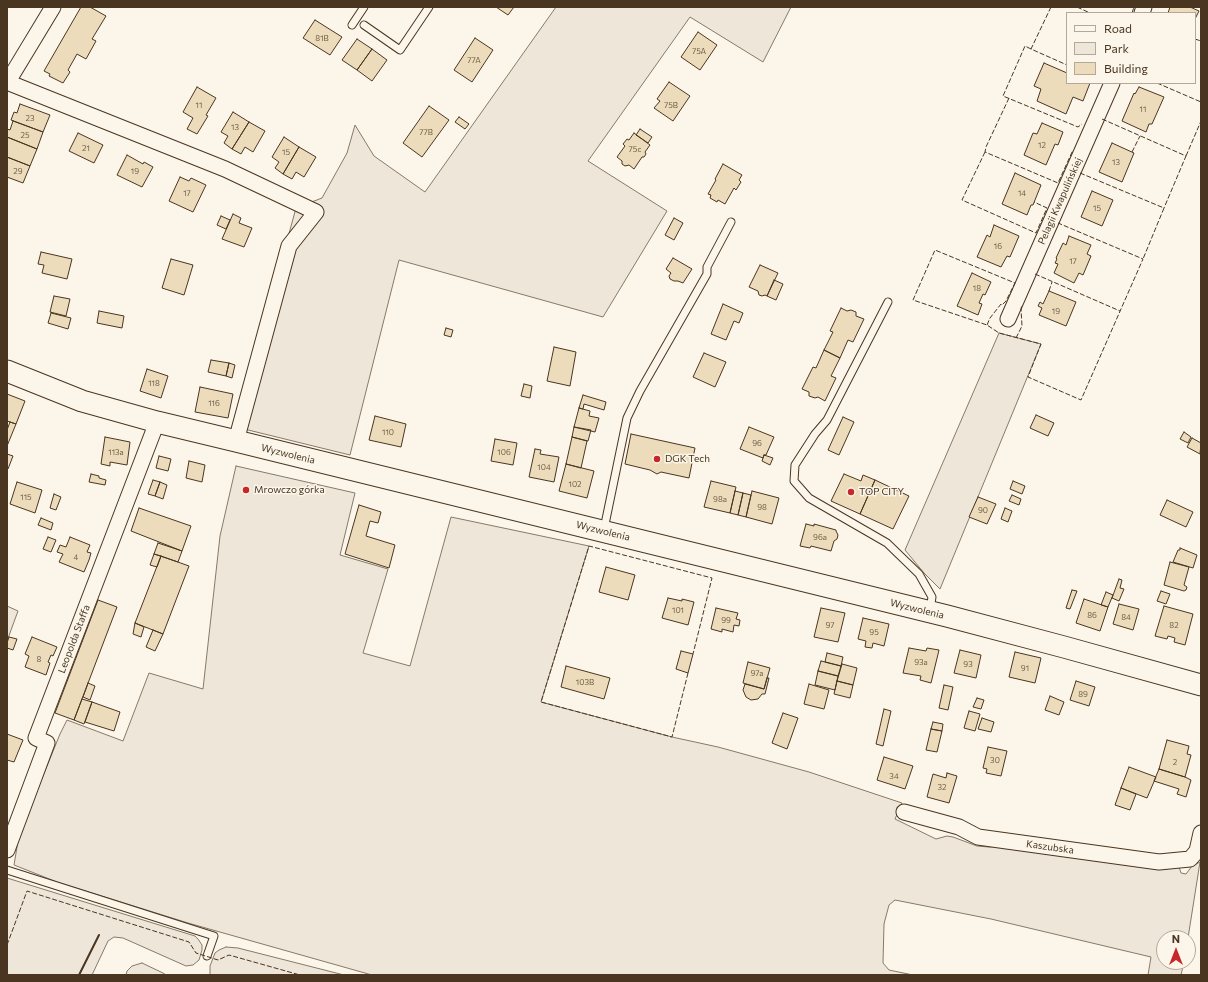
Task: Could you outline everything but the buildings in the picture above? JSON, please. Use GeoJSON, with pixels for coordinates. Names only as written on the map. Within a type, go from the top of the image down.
{"type":"FeatureCollection","features":[{"type":"Feature","properties":{"kind":"street"},"geometry":{"type":"LineString","coordinates":[[53,7],[7,82],[225,169],[316,212],[289,246],[236,441]]}},
{"type":"Feature","properties":{"kind":"street","name":"Pelagii Kwapulińskiej"},"geometry":{"type":"LineString","coordinates":[[1008,319],[1112,84]]}},
{"type":"Feature","properties":{"kind":"street","name":"Wyzwolenia"},"geometry":{"type":"LineString","coordinates":[[7,371],[82,401],[157,422],[929,612],[1201,685]]}},
{"type":"Feature","properties":{"kind":"street","name":"Leopolda Staffa"},"geometry":{"type":"LineString","coordinates":[[7,850],[47,743],[36,738],[157,422]]}},
{"type":"Feature","properties":{"kind":"street","name":"Kaszubska"},"geometry":{"type":"LineString","coordinates":[[904,812],[959,827],[978,837],[1158,862],[1190,859],[1197,851],[1201,833]]}},
{"type":"Feature","properties":{"kind":"lane"},"geometry":{"type":"LineString","coordinates":[[352,25],[364,7]]}},
{"type":"Feature","properties":{"kind":"lane"},"geometry":{"type":"LineString","coordinates":[[364,25],[400,50],[429,7]]}},
{"type":"Feature","properties":{"kind":"lane"},"geometry":{"type":"LineString","coordinates":[[603,532],[627,418],[640,391],[707,274],[707,267],[731,222]]}},
{"type":"Feature","properties":{"kind":"lane"},"geometry":{"type":"LineString","coordinates":[[888,302],[827,420],[815,434],[795,465],[794,481],[809,498],[887,543],[919,574],[932,597],[929,612]]}},
{"type":"Feature","properties":{"kind":"lane"},"geometry":{"type":"LineString","coordinates":[[7,870],[214,936],[207,956]]}},
{"type":"Feature","properties":{"kind":"green space"},"geometry":{"type":"Polygon","coordinates":[[[556,7],[791,7],[763,62],[690,17],[588,161],[667,211],[603,317],[399,260],[350,455],[236,427],[296,208],[322,198],[347,153],[355,125],[374,156],[425,192],[556,7]]]}},
{"type":"Feature","properties":{"kind":"green space"},"geometry":{"type":"Polygon","coordinates":[[[999,333],[1041,344],[940,589],[924,573],[905,550],[999,333]]]}},
{"type":"Feature","properties":{"kind":"green space"},"geometry":{"type":"Polygon","coordinates":[[[236,466],[355,493],[340,555],[388,569],[363,653],[410,666],[451,517],[589,546],[541,702],[809,772],[902,803],[895,819],[936,839],[947,836],[977,846],[1002,846],[1142,867],[1166,869],[1179,867],[1181,873],[1186,874],[1192,866],[1200,862],[1189,930],[1156,930],[1156,970],[1182,970],[1181,975],[1148,975],[1151,957],[991,919],[895,900],[889,905],[884,924],[883,963],[889,970],[913,975],[372,975],[188,923],[57,882],[14,865],[19,835],[67,720],[123,741],[149,673],[203,689],[220,536],[236,466]]]}},
{"type":"Feature","properties":{"kind":"green space"},"geometry":{"type":"Polygon","coordinates":[[[7,606],[18,611],[7,641],[7,606]]]}},
{"type":"Feature","properties":{"kind":"green space"},"geometry":{"type":"Polygon","coordinates":[[[7,878],[195,936],[202,945],[199,960],[193,965],[186,966],[123,938],[114,937],[108,941],[92,975],[7,975],[7,878]]]}},
{"type":"Feature","properties":{"kind":"green space"},"geometry":{"type":"Polygon","coordinates":[[[226,947],[238,948],[344,975],[210,975],[210,966],[215,953],[226,947]]]}},
{"type":"Feature","properties":{"kind":"green space"},"geometry":{"type":"Polygon","coordinates":[[[142,963],[166,975],[126,975],[127,971],[132,966],[142,963]]]}},
{"type":"Feature","properties":{"kind":"fence"},"geometry":{"type":"LineString","coordinates":[[1051,7],[1031,49],[1066,65]]}},
{"type":"Feature","properties":{"kind":"fence"},"geometry":{"type":"LineString","coordinates":[[1077,7],[1088,12]]}},
{"type":"Feature","properties":{"kind":"fence"},"geometry":{"type":"LineString","coordinates":[[1132,12],[1134,7]]}},
{"type":"Feature","properties":{"kind":"fence"},"geometry":{"type":"LineString","coordinates":[[1196,39],[1201,41]]}},
{"type":"Feature","properties":{"kind":"fence"},"geometry":{"type":"LineString","coordinates":[[1031,49],[1025,46],[1003,96],[1078,127],[1082,124]]}},
{"type":"Feature","properties":{"kind":"fence"},"geometry":{"type":"LineString","coordinates":[[1159,84],[1201,102]]}},
{"type":"Feature","properties":{"kind":"fence"},"geometry":{"type":"LineString","coordinates":[[1009,98],[985,152],[1058,183],[1073,150]]}},
{"type":"Feature","properties":{"kind":"fence"},"geometry":{"type":"LineString","coordinates":[[1102,119],[1186,156],[1164,208]]}},
{"type":"Feature","properties":{"kind":"fence"},"geometry":{"type":"LineString","coordinates":[[1186,156],[1201,121]]}},
{"type":"Feature","properties":{"kind":"fence"},"geometry":{"type":"LineString","coordinates":[[1132,152],[1140,136]]}},
{"type":"Feature","properties":{"kind":"fence"},"geometry":{"type":"LineString","coordinates":[[985,152],[962,200],[1036,233],[1047,208],[1034,202]]}},
{"type":"Feature","properties":{"kind":"fence"},"geometry":{"type":"LineString","coordinates":[[1080,173],[1164,208],[1143,259]]}},
{"type":"Feature","properties":{"kind":"fence"},"geometry":{"type":"LineString","coordinates":[[987,325],[990,318],[1001,304],[1002,305],[1006,301],[1015,283],[935,250],[913,300],[987,325],[999,333],[1041,344],[1028,377],[1081,400],[1143,259],[1058,223]]}},
{"type":"Feature","properties":{"kind":"fence"},"geometry":{"type":"LineString","coordinates":[[1035,274],[1120,311]]}},
{"type":"Feature","properties":{"kind":"fence"},"geometry":{"type":"LineString","coordinates":[[1049,291],[1052,282]]}},
{"type":"Feature","properties":{"kind":"fence"},"geometry":{"type":"LineString","coordinates":[[1016,338],[1022,326],[1022,305]]}},
{"type":"Feature","properties":{"kind":"fence"},"geometry":{"type":"LineString","coordinates":[[688,673],[672,737],[541,702],[589,546],[712,578],[693,654]]}},
{"type":"Feature","properties":{"kind":"fence"},"geometry":{"type":"LineString","coordinates":[[7,945],[27,891],[189,942],[196,953],[218,960],[229,955],[300,975]]}},
{"type":"Feature","properties":{"kind":"wall"},"geometry":{"type":"LineString","coordinates":[[79,975],[99,935]]}},
{"type":"Feature","properties":{"kind":"place","name":"DGK Tech"},"geometry":{"type":"Point","coordinates":[657,459]}},
{"type":"Feature","properties":{"kind":"place","name":"Mrowczo górka"},"geometry":{"type":"Point","coordinates":[246,490]}},
{"type":"Feature","properties":{"kind":"place","name":"TOP CITY"},"geometry":{"type":"Point","coordinates":[851,492]}}]}
